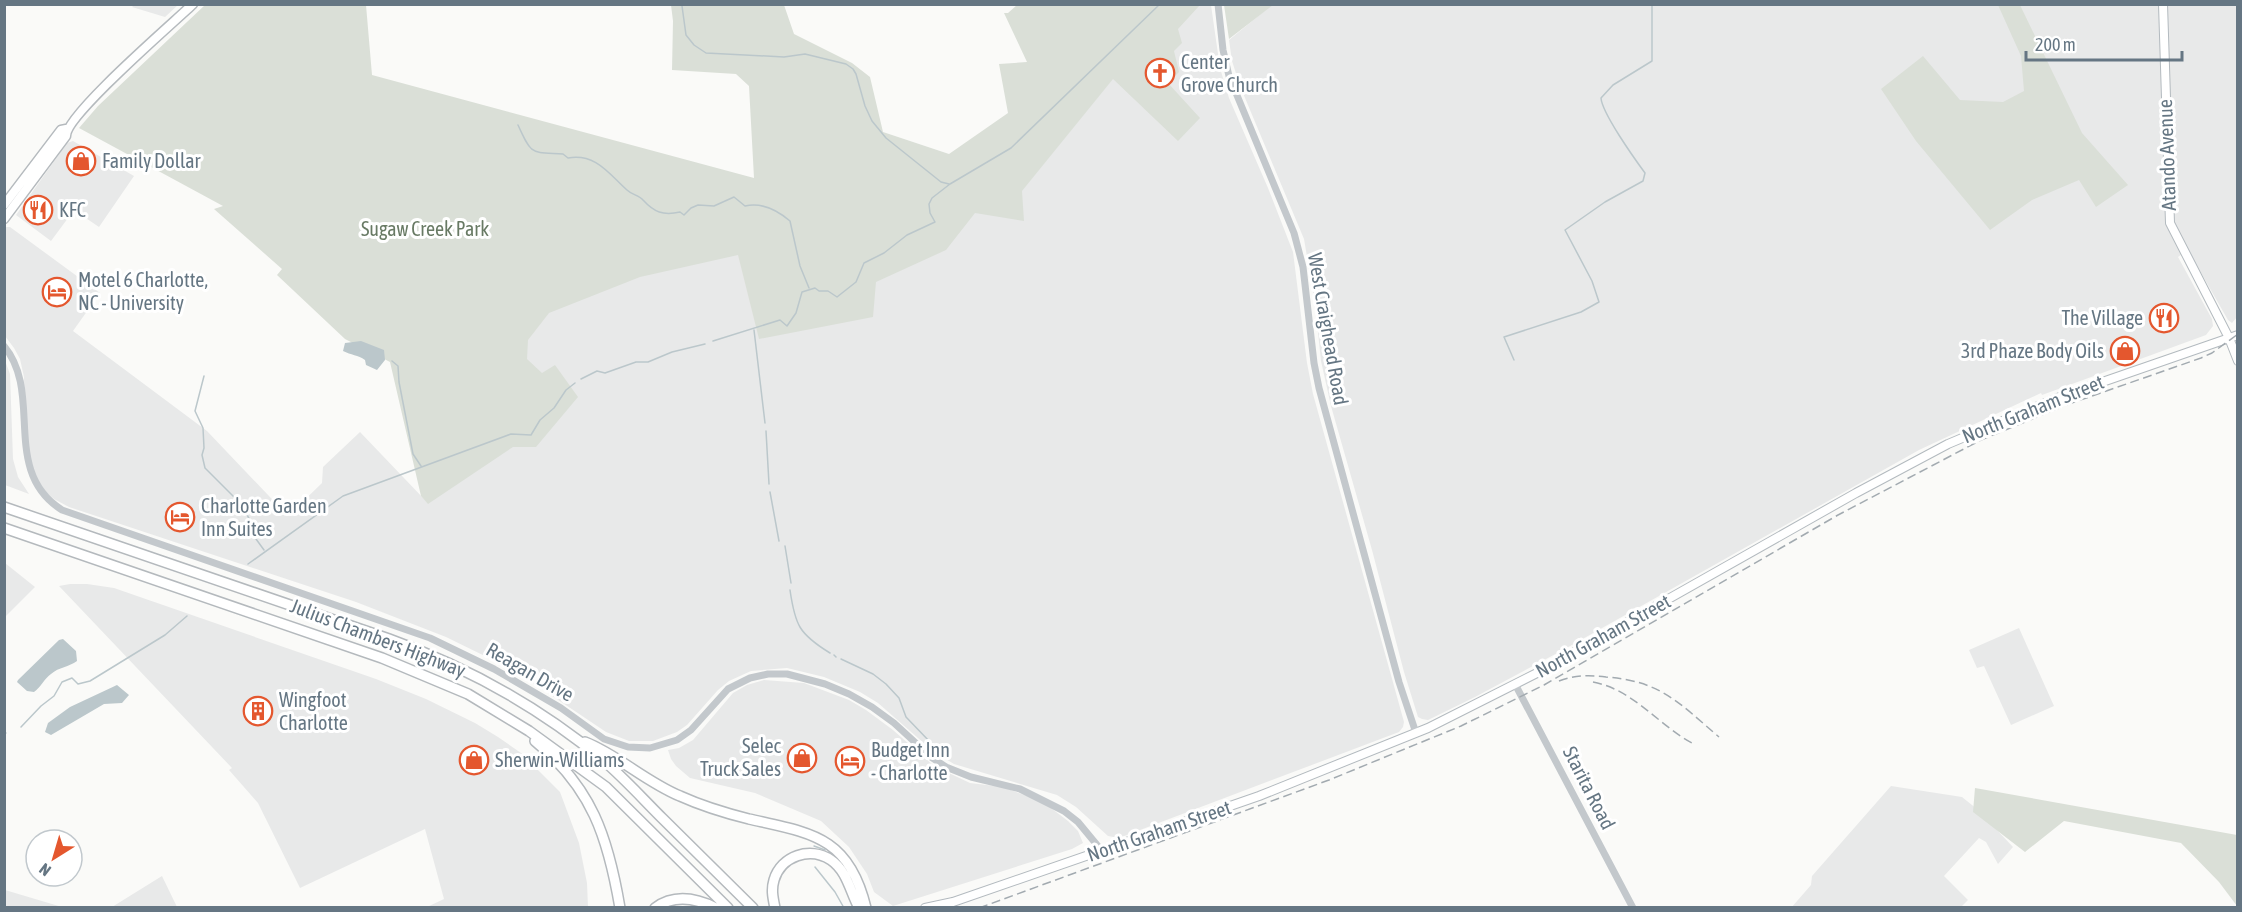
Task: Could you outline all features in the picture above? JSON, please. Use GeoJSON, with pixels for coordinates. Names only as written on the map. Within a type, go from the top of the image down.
{"type":"FeatureCollection","features":[{"type":"Feature","properties":{"kind":"highway"},"geometry":{"type":"LineString","coordinates":[[4,501],[35,517]]}},
{"type":"Feature","properties":{"kind":"highway","name":"Julius Chambers Highway"},"geometry":{"type":"LineString","coordinates":[[4,507],[389,639],[434,656],[503,691],[575,738],[605,762],[753,908]]}},
{"type":"Feature","properties":{"kind":"highway","name":"Julius Chambers Highway"},"geometry":{"type":"LineString","coordinates":[[4,530],[382,658],[440,681],[495,710],[555,748],[606,787],[728,908]]}},
{"type":"Feature","properties":{"kind":"highway"},"geometry":{"type":"LineString","coordinates":[[495,710],[557,761],[584,794],[598,819],[606,840],[620,908]]}},
{"type":"Feature","properties":{"kind":"highway"},"geometry":{"type":"LineString","coordinates":[[575,738],[596,746],[678,796],[709,807],[793,828],[821,839],[837,850],[849,864],[860,887],[866,908]]}},
{"type":"Feature","properties":{"kind":"highway"},"geometry":{"type":"LineString","coordinates":[[775,908],[772,888],[777,873],[789,859],[807,853],[821,855],[834,863],[846,879],[859,908]]}},
{"type":"Feature","properties":{"kind":"highway"},"geometry":{"type":"LineString","coordinates":[[655,908],[670,900],[681,898],[703,902],[716,908]]}},
{"type":"Feature","properties":{"kind":"main road"},"geometry":{"type":"LineString","coordinates":[[4,205],[61,130],[66,129],[91,100],[193,4]]}},
{"type":"Feature","properties":{"kind":"main road","name":"Atando Avenue"},"geometry":{"type":"LineString","coordinates":[[2163,4],[2168,215],[2173,231],[2233,336],[2238,361]]}},
{"type":"Feature","properties":{"kind":"main road"},"geometry":{"type":"LineString","coordinates":[[4,219],[66,136],[66,129]]}},
{"type":"Feature","properties":{"kind":"main road","name":"North Graham Street"},"geometry":{"type":"LineString","coordinates":[[925,908],[951,905],[1259,796],[1416,733],[1515,684],[1863,489],[1948,444],[2062,396],[2233,336]]}},
{"type":"Feature","properties":{"kind":"street","name":"West Craighead Road"},"geometry":{"type":"LineString","coordinates":[[1218,4],[1223,50],[1229,75],[1301,255],[1319,388],[1399,682],[1416,733]]}},
{"type":"Feature","properties":{"kind":"street","name":"Reagan Drive"},"geometry":{"type":"LineString","coordinates":[[4,346],[13,360],[17,373],[19,451],[24,471],[30,485],[40,496],[62,510],[430,638],[494,669],[561,708],[604,739],[628,747],[650,748],[676,740],[691,730],[728,689],[750,678],[768,674],[787,674],[825,684],[872,707],[894,723],[931,758],[946,767],[971,777],[1020,789],[1064,810],[1078,822],[1102,851]]}},
{"type":"Feature","properties":{"kind":"street","name":"Starita Road"},"geometry":{"type":"LineString","coordinates":[[1515,684],[1633,908]]}},
{"type":"Feature","properties":{"kind":"shaded area"},"geometry":{"type":"Polygon","coordinates":[[[135,4],[178,5],[165,17],[132,7],[135,4]]]}},
{"type":"Feature","properties":{"kind":"shaded area"},"geometry":{"type":"Polygon","coordinates":[[[1273,4],[2237,5],[2237,317],[2232,323],[2228,320],[2188,250],[2178,257],[2212,319],[2213,326],[2206,335],[2042,395],[2041,393],[1919,450],[1563,650],[1428,720],[1422,719],[1418,717],[1404,672],[1331,406],[1321,361],[1315,304],[1304,239],[1240,86],[1232,61],[1229,40],[1273,4]]]}},
{"type":"Feature","properties":{"kind":"shaded area"},"geometry":{"type":"Polygon","coordinates":[[[1159,5],[1211,5],[1220,68],[1229,98],[1293,252],[1313,394],[1404,722],[1399,732],[1119,838],[1108,836],[1076,807],[1057,795],[954,764],[934,752],[878,703],[860,692],[824,677],[787,668],[751,671],[729,681],[718,690],[687,725],[677,732],[653,741],[629,741],[606,732],[536,685],[495,661],[446,637],[356,602],[69,507],[54,499],[40,487],[25,446],[24,377],[20,359],[5,336],[4,228],[10,227],[100,293],[73,331],[207,431],[288,516],[322,483],[323,467],[360,432],[425,500],[523,323],[756,219],[761,326],[1159,5]]]}},
{"type":"Feature","properties":{"kind":"shaded area"},"geometry":{"type":"Polygon","coordinates":[[[73,141],[134,176],[99,227],[74,210],[51,241],[16,215],[67,143],[73,141]]]}},
{"type":"Feature","properties":{"kind":"shaded area"},"geometry":{"type":"Polygon","coordinates":[[[361,341],[384,350],[385,360],[377,370],[366,365],[362,358],[343,351],[345,343],[361,341]]]}},
{"type":"Feature","properties":{"kind":"shaded area"},"geometry":{"type":"Polygon","coordinates":[[[4,358],[10,374],[13,459],[18,477],[29,494],[5,485],[4,358]]]}},
{"type":"Feature","properties":{"kind":"shaded area"},"geometry":{"type":"Polygon","coordinates":[[[5,563],[35,587],[5,617],[5,563]]]}},
{"type":"Feature","properties":{"kind":"shaded area"},"geometry":{"type":"Polygon","coordinates":[[[70,584],[114,588],[376,679],[426,699],[498,737],[521,753],[560,792],[579,843],[587,883],[588,907],[427,907],[444,899],[425,829],[300,888],[258,803],[229,770],[232,768],[59,586],[70,584]]]}},
{"type":"Feature","properties":{"kind":"shaded area"},"geometry":{"type":"Polygon","coordinates":[[[2019,628],[2054,706],[2011,725],[1984,666],[1977,668],[1969,650],[2019,628]]]}},
{"type":"Feature","properties":{"kind":"shaded area"},"geometry":{"type":"Polygon","coordinates":[[[63,639],[76,651],[77,661],[54,672],[34,692],[27,691],[17,682],[18,680],[59,640],[63,639]]]}},
{"type":"Feature","properties":{"kind":"shaded area"},"geometry":{"type":"Polygon","coordinates":[[[764,680],[804,683],[849,700],[893,730],[934,766],[970,783],[1003,787],[1043,802],[1078,831],[1083,843],[1072,849],[893,906],[874,892],[867,874],[849,847],[821,821],[755,793],[690,778],[671,759],[668,750],[679,748],[693,740],[733,693],[747,685],[764,680]]]}},
{"type":"Feature","properties":{"kind":"shaded area"},"geometry":{"type":"Polygon","coordinates":[[[117,685],[129,695],[122,703],[104,704],[51,735],[45,732],[48,723],[70,707],[117,685]]]}},
{"type":"Feature","properties":{"kind":"shaded area"},"geometry":{"type":"Polygon","coordinates":[[[1891,786],[1962,797],[1977,809],[2013,847],[1998,864],[1986,842],[1979,838],[1944,876],[1968,900],[1961,907],[1791,908],[1811,885],[1812,876],[1891,786]]]}},
{"type":"Feature","properties":{"kind":"shaded area"},"geometry":{"type":"Polygon","coordinates":[[[162,876],[177,907],[112,907],[162,876]]]}},
{"type":"Feature","properties":{"kind":"shaded area"},"geometry":{"type":"Polygon","coordinates":[[[5,890],[62,907],[5,907],[5,890]]]}},
{"type":"Feature","properties":{"kind":"green space"},"geometry":{"type":"Polygon","coordinates":[[[1224,4],[1273,5],[1229,39],[1224,4]]]}},
{"type":"Feature","properties":{"kind":"green space","name":"Sugaw Creek Park"},"geometry":{"type":"Polygon","coordinates":[[[205,5],[366,5],[372,75],[754,178],[749,86],[736,74],[672,70],[671,5],[784,5],[794,34],[852,63],[870,77],[883,132],[949,154],[1008,113],[999,64],[1027,62],[1004,13],[1008,13],[1017,5],[1200,5],[1178,29],[1182,43],[1174,51],[1179,72],[1168,83],[1200,118],[1178,141],[1113,79],[1022,191],[1024,221],[975,213],[946,250],[876,282],[873,317],[759,339],[738,255],[640,277],[549,313],[528,340],[527,359],[542,373],[555,365],[578,397],[536,447],[513,447],[428,504],[421,496],[390,362],[345,339],[277,275],[282,269],[214,209],[223,206],[79,128],[98,106],[205,5]]]}},
{"type":"Feature","properties":{"kind":"green space"},"geometry":{"type":"Polygon","coordinates":[[[1998,5],[2020,5],[2082,133],[2128,185],[2096,207],[2079,180],[2032,200],[1990,230],[1916,141],[1881,89],[1923,56],[1960,100],[2003,102],[2024,91],[2021,56],[1998,5]]]}},
{"type":"Feature","properties":{"kind":"green space"},"geometry":{"type":"Polygon","coordinates":[[[1975,788],[2237,835],[2237,906],[2219,882],[2181,843],[2064,821],[2025,852],[1973,812],[1975,788]]]}},
{"type":"Feature","properties":{"kind":"waterway"},"geometry":{"type":"LineString","coordinates":[[713,341],[780,320],[787,326],[796,313],[802,292],[815,288],[819,291],[828,291],[837,297],[856,282],[864,263],[884,253],[907,235],[935,222],[930,213],[929,204],[932,198],[950,184],[1011,148],[1160,4]]}},
{"type":"Feature","properties":{"kind":"waterway"},"geometry":{"type":"LineString","coordinates":[[1514,360],[1504,337],[1581,312],[1599,302],[1592,281],[1565,230],[1605,202],[1643,181],[1645,173],[1612,124],[1601,98],[1613,85],[1652,61],[1652,4]]}},
{"type":"Feature","properties":{"kind":"waterway"},"geometry":{"type":"LineString","coordinates":[[682,6],[686,35],[694,45],[706,53],[784,57],[805,54],[846,64],[856,74],[872,121],[886,138],[941,182],[949,184]]}},
{"type":"Feature","properties":{"kind":"waterway"},"geometry":{"type":"LineString","coordinates":[[518,125],[526,142],[534,150],[594,162],[629,192],[640,197],[651,208],[659,212],[669,214],[680,212],[684,215],[698,205],[714,206],[734,197],[745,206],[757,205],[775,210],[790,221],[800,266],[809,288]]}},
{"type":"Feature","properties":{"kind":"waterway"},"geometry":{"type":"LineString","coordinates":[[754,330],[765,423]]}},
{"type":"Feature","properties":{"kind":"waterway"},"geometry":{"type":"LineString","coordinates":[[581,379],[597,371],[605,373],[636,362],[648,362],[672,352],[705,344]]}},
{"type":"Feature","properties":{"kind":"waterway"},"geometry":{"type":"LineString","coordinates":[[392,361],[398,366],[413,454],[421,466]]}},
{"type":"Feature","properties":{"kind":"waterway"},"geometry":{"type":"LineString","coordinates":[[204,376],[195,411],[203,428],[202,455],[205,468],[240,503],[250,520],[256,539],[264,550]]}},
{"type":"Feature","properties":{"kind":"waterway"},"geometry":{"type":"LineString","coordinates":[[248,564],[343,496],[511,434],[531,435],[540,420],[554,408],[566,390],[575,383]]}},
{"type":"Feature","properties":{"kind":"waterway"},"geometry":{"type":"LineString","coordinates":[[766,431],[769,484]]}},
{"type":"Feature","properties":{"kind":"waterway"},"geometry":{"type":"LineString","coordinates":[[770,492],[779,541]]}},
{"type":"Feature","properties":{"kind":"waterway"},"geometry":{"type":"LineString","coordinates":[[785,546],[791,583]]}},
{"type":"Feature","properties":{"kind":"waterway"},"geometry":{"type":"LineString","coordinates":[[790,590],[800,628],[811,640],[830,653]]}},
{"type":"Feature","properties":{"kind":"waterway"},"geometry":{"type":"LineString","coordinates":[[21,727],[54,696],[62,682],[72,678],[78,684],[90,681],[165,635],[187,616]]}},
{"type":"Feature","properties":{"kind":"waterway"},"geometry":{"type":"LineString","coordinates":[[841,659],[873,674],[886,684],[899,698],[906,717],[931,743]]}},
{"type":"Feature","properties":{"kind":"waterway"},"geometry":{"type":"LineString","coordinates":[[814,846],[825,850]]}},
{"type":"Feature","properties":{"kind":"waterway"},"geometry":{"type":"LineString","coordinates":[[815,867],[835,892],[844,908]]}},
{"type":"Feature","properties":{"kind":"railway"},"geometry":{"type":"LineString","coordinates":[[979,908],[1329,780],[1461,726],[1544,685],[1838,515],[1981,440],[2069,404],[2201,358],[2238,334]]}},
{"type":"Feature","properties":{"kind":"railway"},"geometry":{"type":"LineString","coordinates":[[1559,681],[1594,676],[1641,683],[1680,704],[1719,737]]}},
{"type":"Feature","properties":{"kind":"railway"},"geometry":{"type":"LineString","coordinates":[[1593,682],[1621,692],[1692,743]]}},
{"type":"Feature","properties":{"kind":"place","name":"Center Grove Church"},"geometry":{"type":"Point","coordinates":[1160,73]}},
{"type":"Feature","properties":{"kind":"place","name":"Family Dollar"},"geometry":{"type":"Point","coordinates":[81,161]}},
{"type":"Feature","properties":{"kind":"place","name":"KFC"},"geometry":{"type":"Point","coordinates":[38,210]}},
{"type":"Feature","properties":{"kind":"place","name":"Motel 6 Charlotte, NC - University"},"geometry":{"type":"Point","coordinates":[57,292]}},
{"type":"Feature","properties":{"kind":"place","name":"The Village"},"geometry":{"type":"Point","coordinates":[2164,318]}},
{"type":"Feature","properties":{"kind":"place","name":"3rd Phaze Body Oils"},"geometry":{"type":"Point","coordinates":[2125,351]}},
{"type":"Feature","properties":{"kind":"place","name":"Charlotte Garden Inn Suites"},"geometry":{"type":"Point","coordinates":[180,517]}},
{"type":"Feature","properties":{"kind":"place","name":"Wingfoot Charlotte"},"geometry":{"type":"Point","coordinates":[258,711]}},
{"type":"Feature","properties":{"kind":"place","name":"Selec Truck Sales"},"geometry":{"type":"Point","coordinates":[802,758]}},
{"type":"Feature","properties":{"kind":"place","name":"Sherwin-Williams"},"geometry":{"type":"Point","coordinates":[474,760]}},
{"type":"Feature","properties":{"kind":"place","name":"Budget Inn - Charlotte"},"geometry":{"type":"Point","coordinates":[850,761]}}]}
